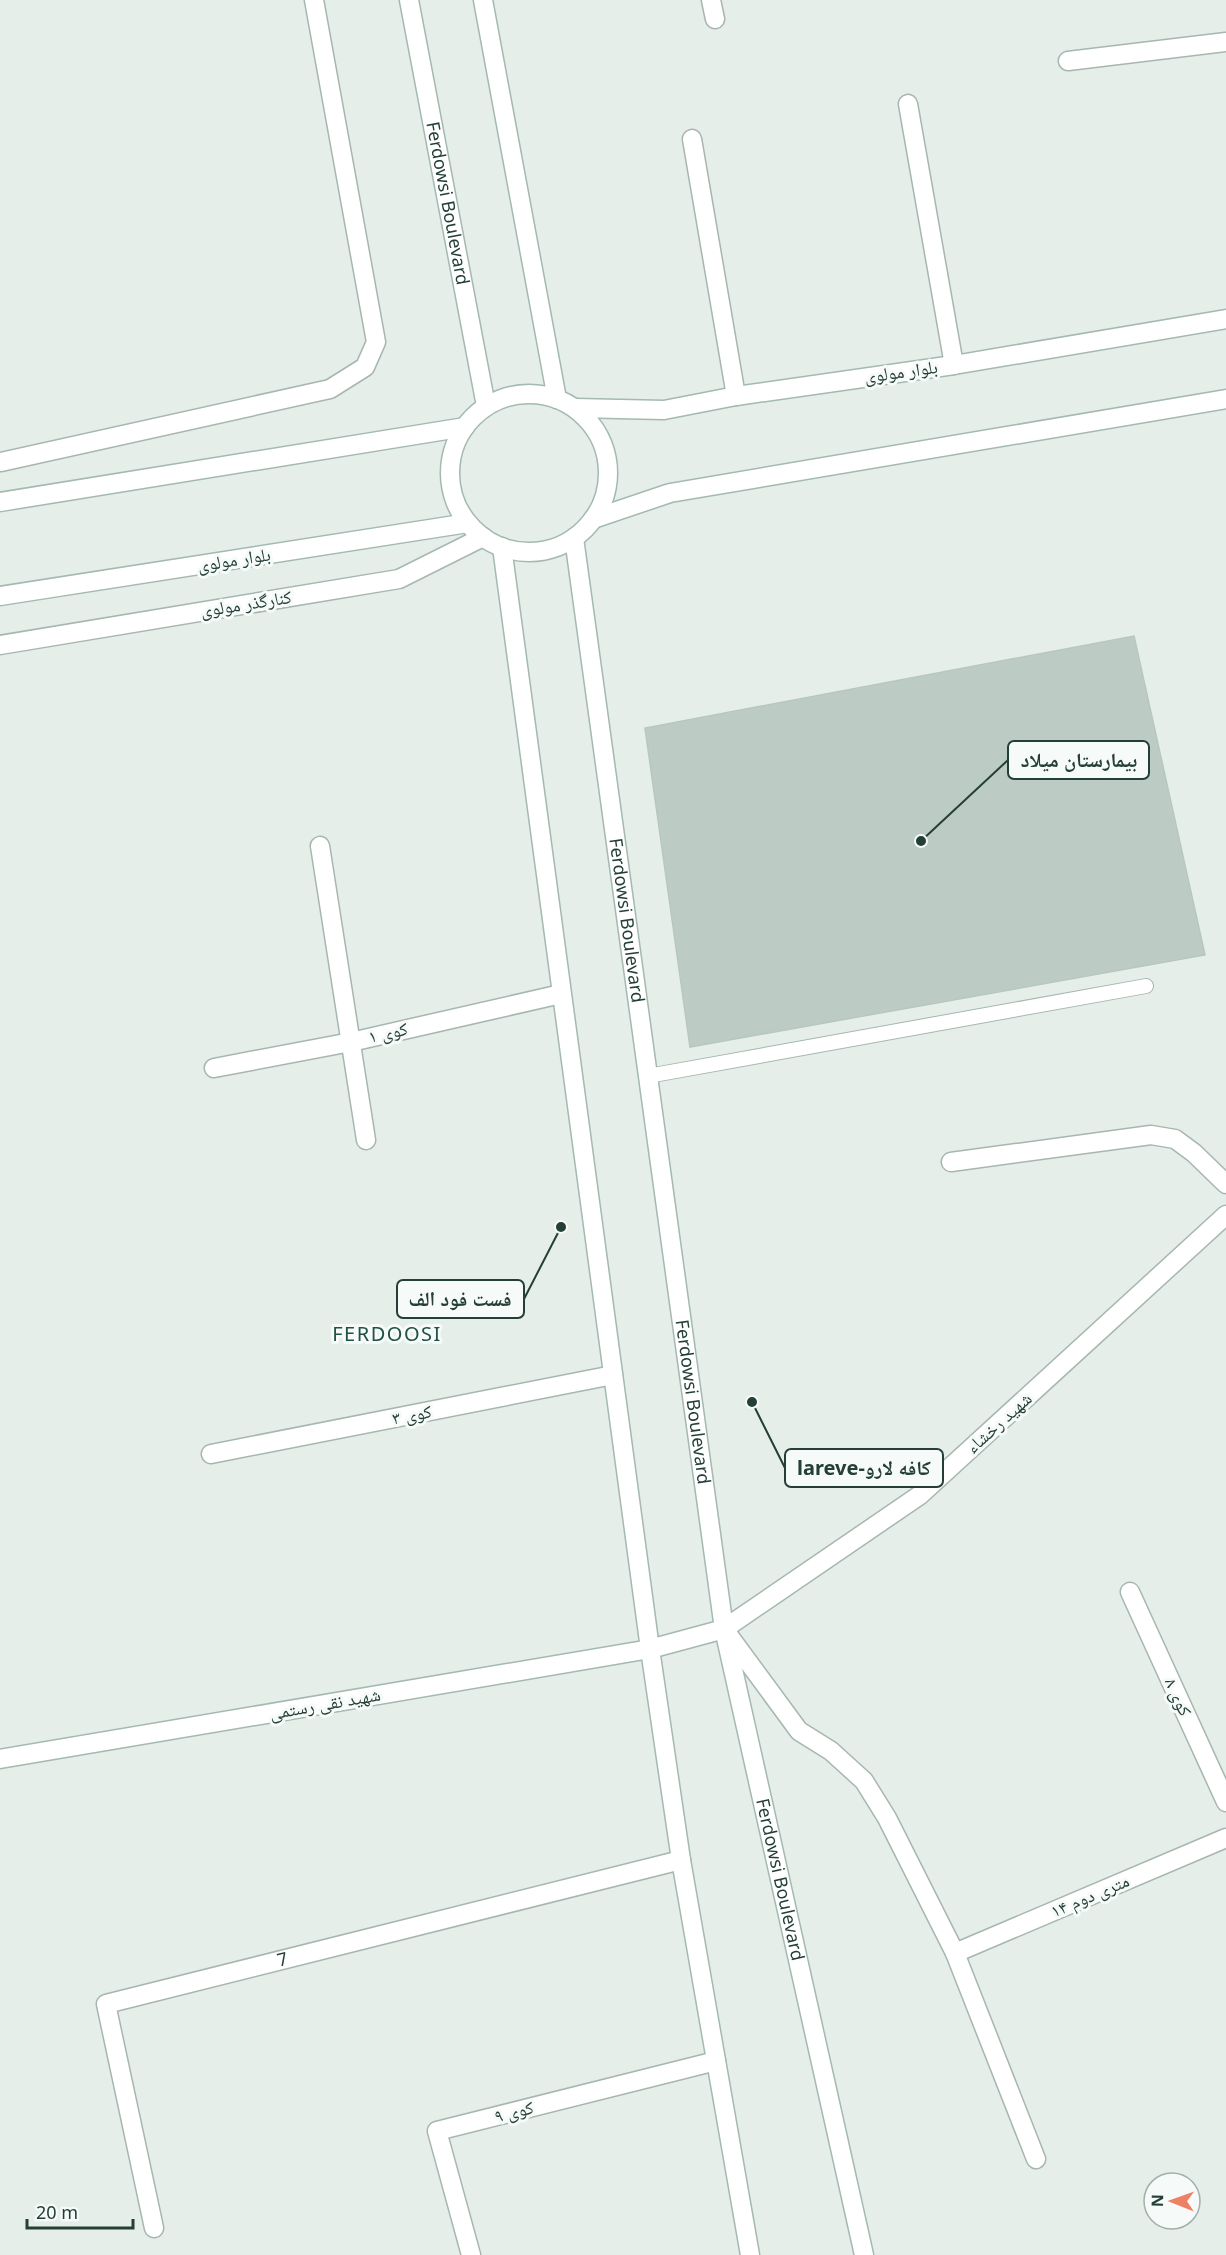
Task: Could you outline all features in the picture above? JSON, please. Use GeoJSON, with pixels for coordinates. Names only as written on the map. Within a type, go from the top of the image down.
{"type":"FeatureCollection","features":[{"type":"Feature","properties":{"kind":"street"},"geometry":{"type":"LineString","coordinates":[[1,462],[330,389],[364,367],[376,342],[314,0]]}},
{"type":"Feature","properties":{"kind":"street","name":"Ferdowsi Boulevard"},"geometry":{"type":"LineString","coordinates":[[409,0],[486,406]]}},
{"type":"Feature","properties":{"kind":"street"},"geometry":{"type":"LineString","coordinates":[[483,0],[557,399]]}},
{"type":"Feature","properties":{"kind":"street"},"geometry":{"type":"LineString","coordinates":[[711,0],[715,19]]}},
{"type":"Feature","properties":{"kind":"street"},"geometry":{"type":"LineString","coordinates":[[1068,61],[1226,42]]}},
{"type":"Feature","properties":{"kind":"street"},"geometry":{"type":"LineString","coordinates":[[908,104],[954,365]]}},
{"type":"Feature","properties":{"kind":"street"},"geometry":{"type":"LineString","coordinates":[[692,139],[736,396]]}},
{"type":"Feature","properties":{"kind":"street","name":"بلوار مولوی"},"geometry":{"type":"LineString","coordinates":[[575,408],[664,410],[736,396],[954,365],[1226,319]]}},
{"type":"Feature","properties":{"kind":"street"},"geometry":{"type":"LineString","coordinates":[[521,394],[539,394],[557,399],[575,408],[590,422],[601,440],[607,460],[608,480],[603,501],[593,519],[574,538],[557,547],[520,552],[502,547],[483,537],[468,523],[457,506],[451,486],[451,465],[456,445],[465,427],[486,406],[503,398],[521,394]]}},
{"type":"Feature","properties":{"kind":"street"},"geometry":{"type":"LineString","coordinates":[[593,519],[670,493],[1226,399]]}},
{"type":"Feature","properties":{"kind":"street"},"geometry":{"type":"LineString","coordinates":[[0,502],[465,427]]}},
{"type":"Feature","properties":{"kind":"street","name":"بلوار مولوی"},"geometry":{"type":"LineString","coordinates":[[0,596],[468,523]]}},
{"type":"Feature","properties":{"kind":"street","name":"کنارگذر مولوی"},"geometry":{"type":"LineString","coordinates":[[0,645],[399,579],[483,537]]}},
{"type":"Feature","properties":{"kind":"street","name":"Ferdowsi Boulevard"},"geometry":{"type":"LineString","coordinates":[[574,538],[724,1629],[864,2255]]}},
{"type":"Feature","properties":{"kind":"street"},"geometry":{"type":"LineString","coordinates":[[502,547],[650,1649],[681,1860],[750,2255]]}},
{"type":"Feature","properties":{"kind":"street"},"geometry":{"type":"LineString","coordinates":[[320,846],[366,1140]]}},
{"type":"Feature","properties":{"kind":"street","name":"کوی ۱"},"geometry":{"type":"LineString","coordinates":[[214,1068],[351,1042],[561,994]]}},
{"type":"Feature","properties":{"kind":"street"},"geometry":{"type":"LineString","coordinates":[[951,1162],[1151,1136],[1175,1139],[1194,1153],[1226,1184]]}},
{"type":"Feature","properties":{"kind":"street","name":"شهید رخشاء"},"geometry":{"type":"LineString","coordinates":[[650,1649],[724,1629],[920,1495],[1226,1215]]}},
{"type":"Feature","properties":{"kind":"street","name":"کوی ۳"},"geometry":{"type":"LineString","coordinates":[[211,1454],[613,1375]]}},
{"type":"Feature","properties":{"kind":"street","name":"کوی ۸"},"geometry":{"type":"LineString","coordinates":[[1130,1592],[1226,1802]]}},
{"type":"Feature","properties":{"kind":"street"},"geometry":{"type":"LineString","coordinates":[[724,1629],[800,1731],[831,1751],[864,1781],[887,1818],[955,1953],[1036,2159]]}},
{"type":"Feature","properties":{"kind":"street","name":"شهید نقی رستمی"},"geometry":{"type":"LineString","coordinates":[[0,1759],[650,1649]]}},
{"type":"Feature","properties":{"kind":"street","name":"۱۴ متری دوم"},"geometry":{"type":"LineString","coordinates":[[955,1953],[1226,1838]]}},
{"type":"Feature","properties":{"kind":"street","name":"7"},"geometry":{"type":"LineString","coordinates":[[154,2228],[106,2004],[681,1860]]}},
{"type":"Feature","properties":{"kind":"street","name":"کوی ۹"},"geometry":{"type":"LineString","coordinates":[[471,2255],[437,2131],[716,2061]]}},
{"type":"Feature","properties":{"kind":"lane"},"geometry":{"type":"LineString","coordinates":[[648,1076],[1146,986]]}},
{"type":"Feature","properties":{"kind":"building"},"geometry":{"type":"Polygon","coordinates":[[[1134,636],[1205,955],[690,1047],[645,728],[1134,636]]]}},
{"type":"Feature","properties":{"kind":"place","name":"بیمارستان میلاد"},"geometry":{"type":"Point","coordinates":[921,841]}},
{"type":"Feature","properties":{"kind":"place","name":"فست فود الف"},"geometry":{"type":"Point","coordinates":[561,1227]}},
{"type":"Feature","properties":{"kind":"place","name":"lareve-کافه لارو"},"geometry":{"type":"Point","coordinates":[752,1402]}},
{"type":"Feature","properties":{"kind":"district","name":"FERDOOSI"},"geometry":{"type":"Point","coordinates":[387,1334]}}]}
